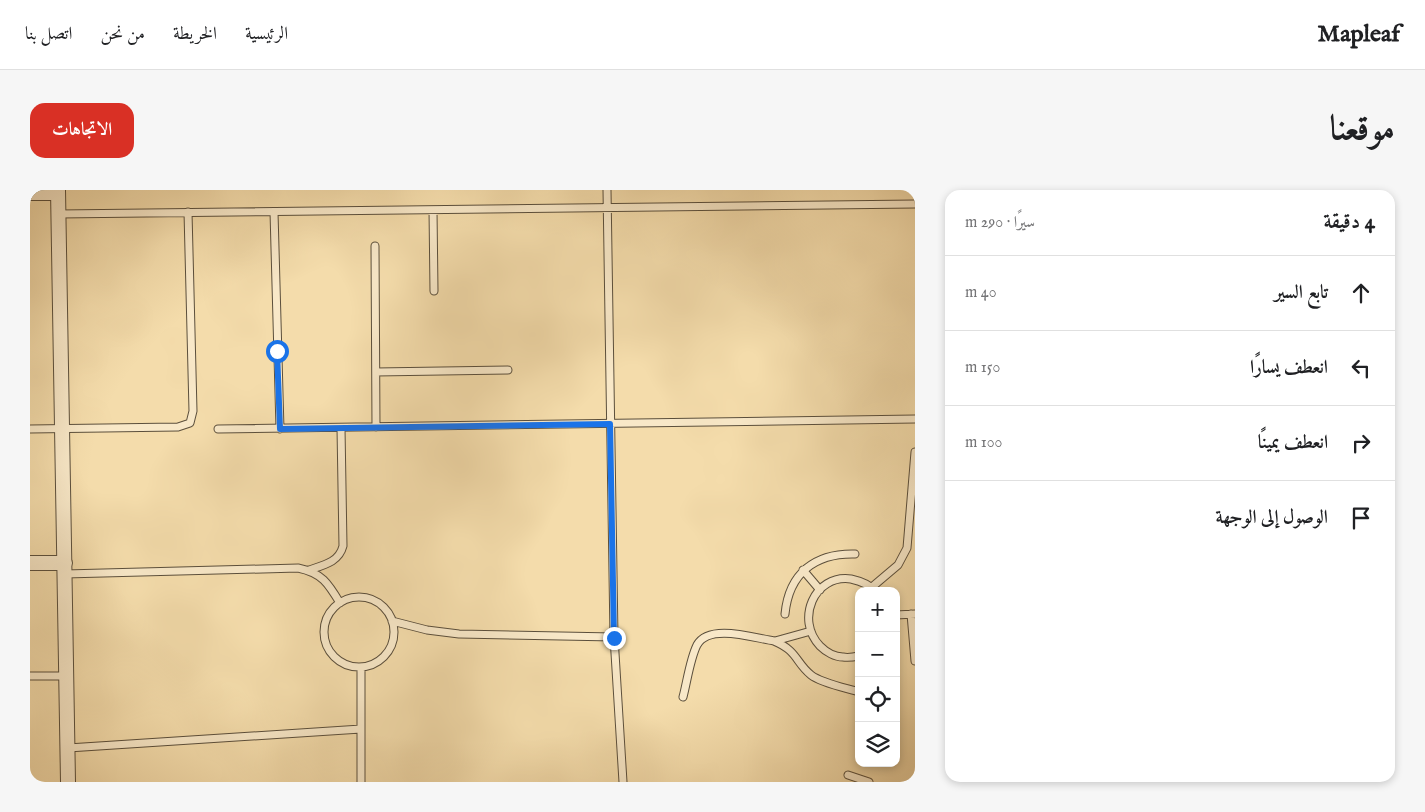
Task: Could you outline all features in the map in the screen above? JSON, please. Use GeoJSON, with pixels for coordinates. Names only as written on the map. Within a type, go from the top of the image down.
{"type":"FeatureCollection","features":[{"type":"Feature","properties":{"kind":"street"},"geometry":{"type":"LineString","coordinates":[[30,194],[58,192],[68,782]]}},
{"type":"Feature","properties":{"kind":"street"},"geometry":{"type":"LineString","coordinates":[[30,563],[65,568]]}},
{"type":"Feature","properties":{"kind":"lane"},"geometry":{"type":"LineString","coordinates":[[607,190],[614,638],[622,782]]}},
{"type":"Feature","properties":{"kind":"lane"},"geometry":{"type":"LineString","coordinates":[[59,214],[915,204]]}},
{"type":"Feature","properties":{"kind":"lane"},"geometry":{"type":"LineString","coordinates":[[433,210],[434,290]]}},
{"type":"Feature","properties":{"kind":"lane"},"geometry":{"type":"LineString","coordinates":[[30,428],[178,427],[190,423],[193,410],[188,212]]}},
{"type":"Feature","properties":{"kind":"lane"},"geometry":{"type":"LineString","coordinates":[[274,212],[280,429]]}},
{"type":"Feature","properties":{"kind":"lane"},"geometry":{"type":"LineString","coordinates":[[376,246],[376,427]]}},
{"type":"Feature","properties":{"kind":"lane"},"geometry":{"type":"LineString","coordinates":[[376,372],[508,370]]}},
{"type":"Feature","properties":{"kind":"lane"},"geometry":{"type":"LineString","coordinates":[[218,429],[915,419]]}},
{"type":"Feature","properties":{"kind":"lane"},"geometry":{"type":"LineString","coordinates":[[309,570],[337,559],[343,546],[341,428]]}},
{"type":"Feature","properties":{"kind":"lane"},"geometry":{"type":"LineString","coordinates":[[876,587],[898,565],[907,548],[915,452]]}},
{"type":"Feature","properties":{"kind":"lane"},"geometry":{"type":"LineString","coordinates":[[785,614],[790,590],[803,570],[827,556],[841,553],[855,554]]}},
{"type":"Feature","properties":{"kind":"lane"},"geometry":{"type":"LineString","coordinates":[[65,568],[298,568],[309,570],[320,576],[340,602]]}},
{"type":"Feature","properties":{"kind":"lane"},"geometry":{"type":"LineString","coordinates":[[803,570],[820,590]]}},
{"type":"Feature","properties":{"kind":"lane"},"geometry":{"type":"LineString","coordinates":[[855,656],[842,658],[825,651],[813,638],[808,622],[810,604],[820,590],[832,582],[846,579],[860,581],[870,587]]}},
{"type":"Feature","properties":{"kind":"lane"},"geometry":{"type":"LineString","coordinates":[[360,597],[380,604],[392,621],[394,631],[388,652],[381,660],[371,665],[361,667],[349,666],[339,661],[330,653],[325,643],[323,632],[325,620],[331,610],[340,602],[349,598],[360,597]]}},
{"type":"Feature","properties":{"kind":"lane"},"geometry":{"type":"LineString","coordinates":[[900,615],[913,614],[915,661]]}},
{"type":"Feature","properties":{"kind":"lane"},"geometry":{"type":"LineString","coordinates":[[392,621],[427,630],[459,634],[614,638]]}},
{"type":"Feature","properties":{"kind":"lane"},"geometry":{"type":"LineString","coordinates":[[774,641],[811,631]]}},
{"type":"Feature","properties":{"kind":"lane"},"geometry":{"type":"LineString","coordinates":[[683,698],[696,647],[704,637],[711,634],[724,633],[774,641],[789,649],[813,677],[855,691]]}},
{"type":"Feature","properties":{"kind":"lane"},"geometry":{"type":"LineString","coordinates":[[361,667],[361,782]]}},
{"type":"Feature","properties":{"kind":"lane"},"geometry":{"type":"LineString","coordinates":[[30,676],[67,676]]}},
{"type":"Feature","properties":{"kind":"lane"},"geometry":{"type":"LineString","coordinates":[[68,748],[361,728]]}},
{"type":"Feature","properties":{"kind":"lane"},"geometry":{"type":"LineString","coordinates":[[848,775],[869,782]]}},
{"type":"Feature","properties":{"kind":"route"},"geometry":{"type":"LineString","coordinates":[[277,351],[280,429],[610,424],[614,638]]}}]}
